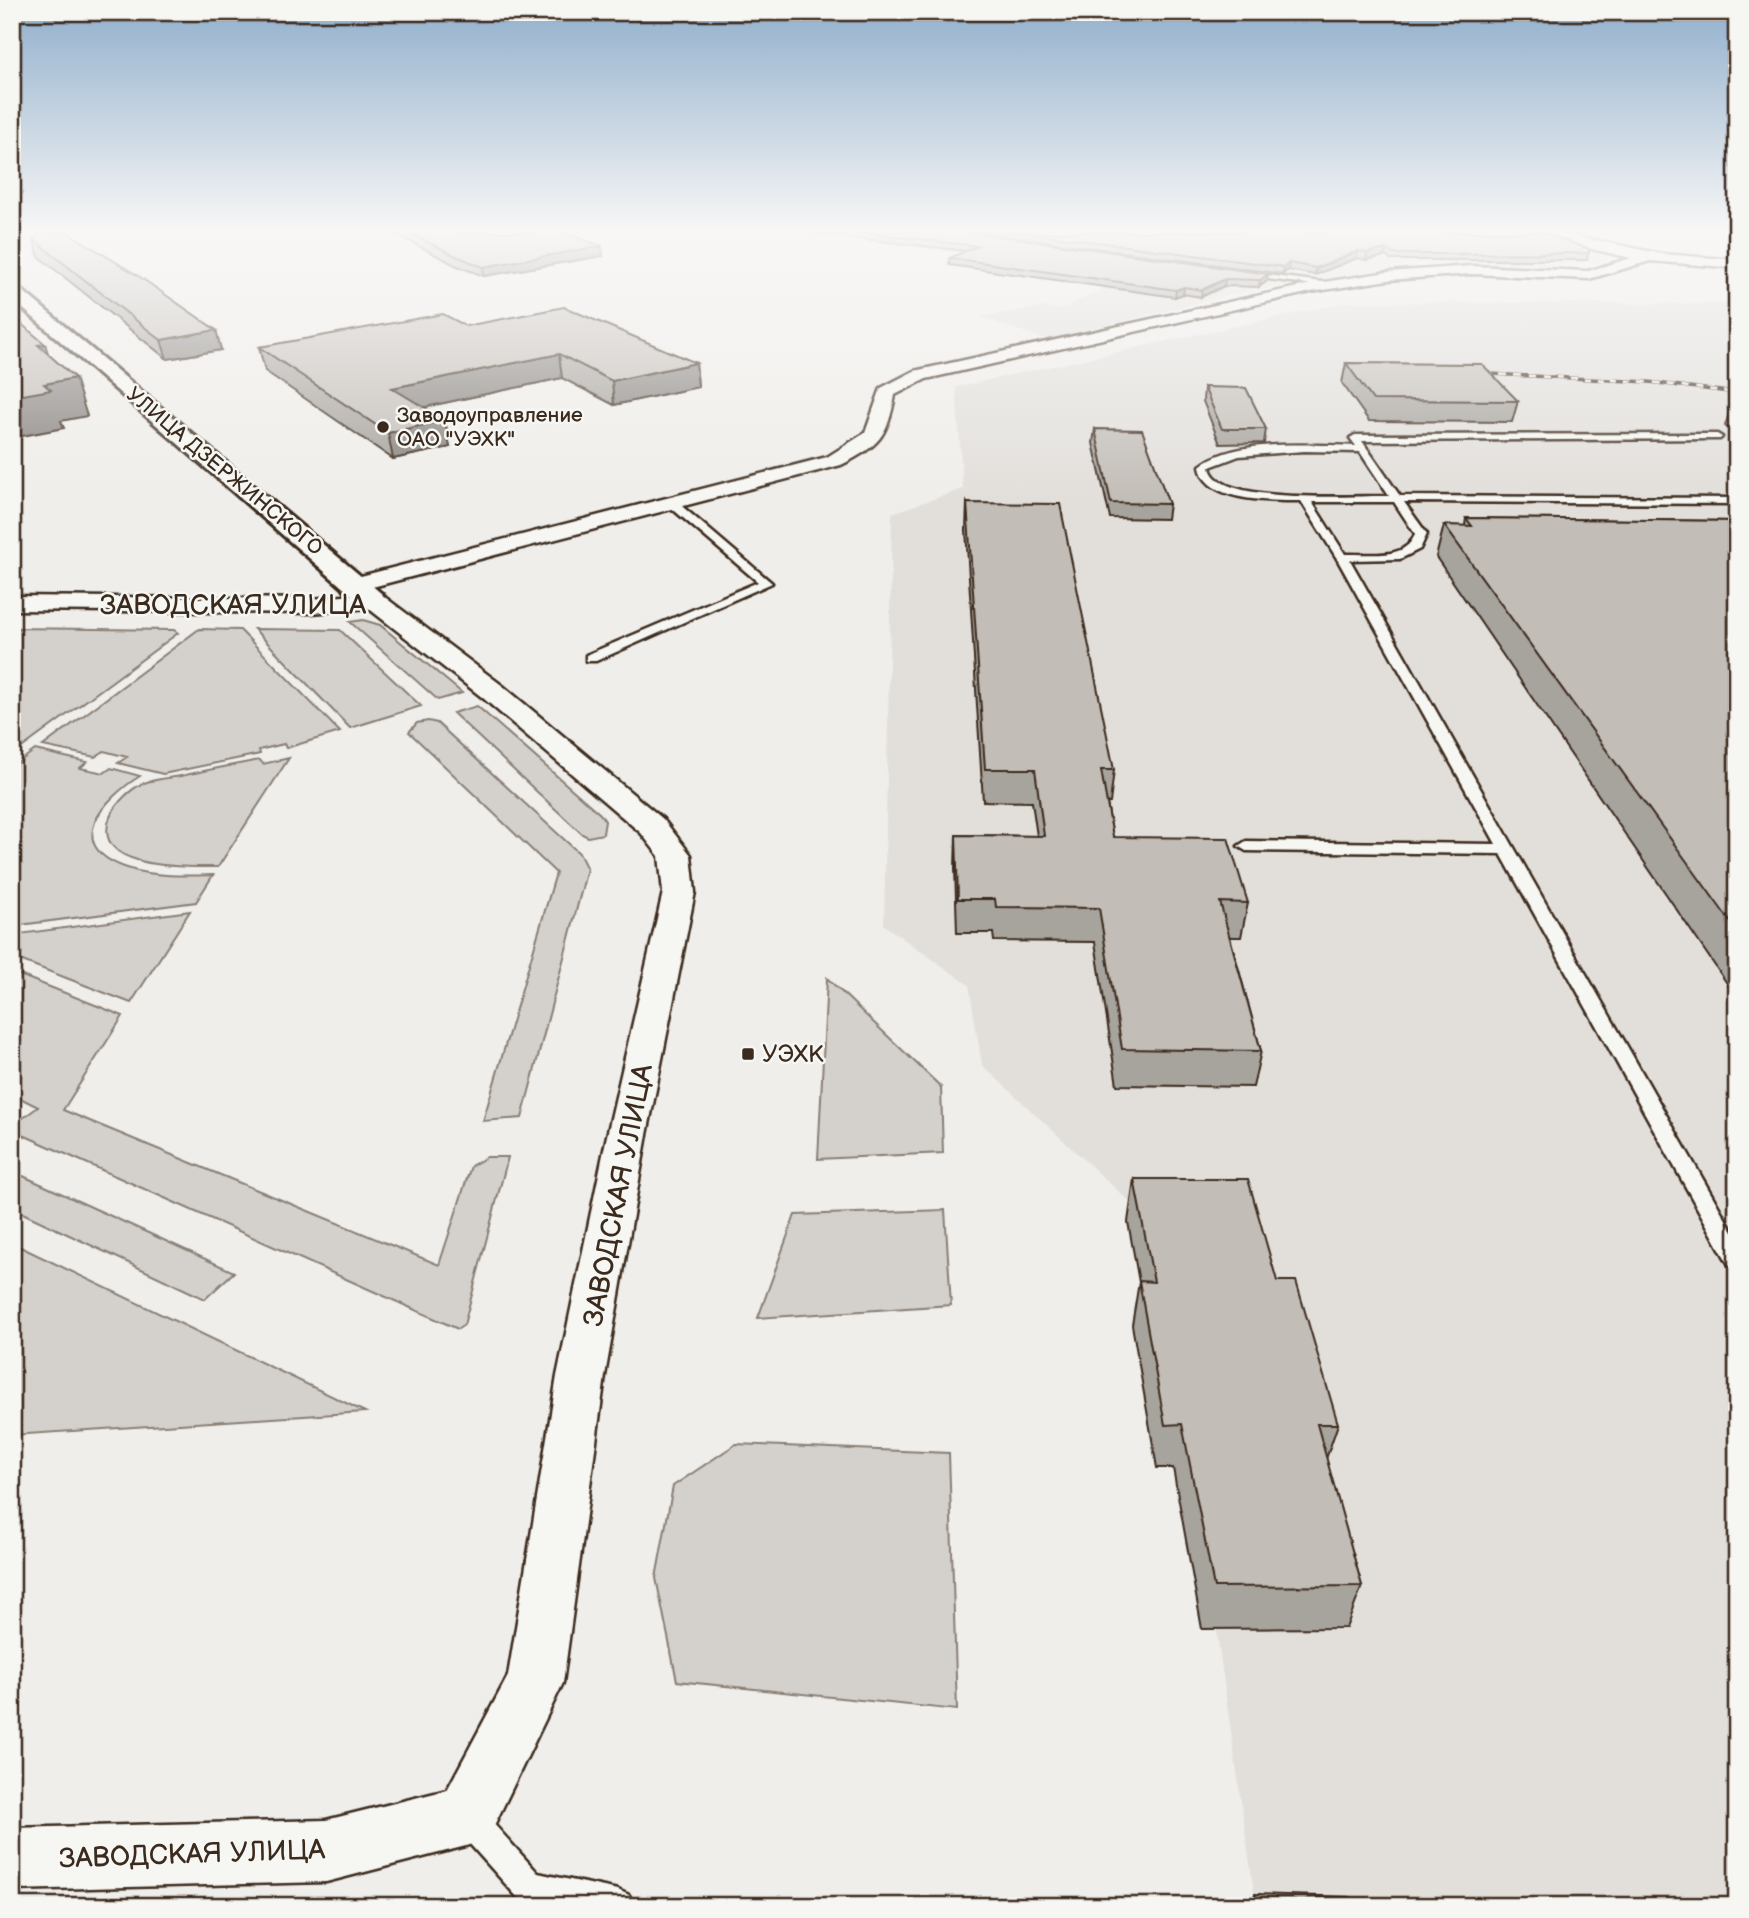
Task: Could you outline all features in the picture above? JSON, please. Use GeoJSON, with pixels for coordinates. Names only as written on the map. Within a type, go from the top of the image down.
{"type":"FeatureCollection","features":[{"type":"Feature","properties":{"kind":"street","name":"УЛИЦА ДЗЕРЖИНСКОГО"},"geometry":{"type":"LineString","coordinates":[[49,322],[365,592]]}},
{"type":"Feature","properties":{"kind":"street"},"geometry":{"type":"LineString","coordinates":[[365,592],[834,461],[870,442],[883,415],[887,392],[920,376],[1166,322]]}},
{"type":"Feature","properties":{"kind":"street","name":"ЗАВОДСКАЯ УЛИЦА"},"geometry":{"type":"LineString","coordinates":[[12,603],[312,606],[365,592],[493,692],[652,826],[674,855],[678,892],[626,1140],[581,1376],[535,1683],[466,1816],[326,1851],[12,1859]]}},
{"type":"Feature","properties":{"kind":"lane"},"geometry":{"type":"LineString","coordinates":[[1342,556],[1400,556],[1416,547],[1421,534],[1351,433],[1717,437]]}},
{"type":"Feature","properties":{"kind":"lane"},"geometry":{"type":"LineString","coordinates":[[1363,449],[1259,452],[1213,461],[1205,466],[1206,475],[1217,486],[1258,498],[1737,501]]}},
{"type":"Feature","properties":{"kind":"lane"},"geometry":{"type":"LineString","coordinates":[[1305,499],[1342,556],[1737,1259]]}},
{"type":"Feature","properties":{"kind":"lane"},"geometry":{"type":"LineString","coordinates":[[591,658],[766,583],[673,504]]}},
{"type":"Feature","properties":{"kind":"lane"},"geometry":{"type":"LineString","coordinates":[[1246,846],[1506,849]]}},
{"type":"Feature","properties":{"kind":"lane"},"geometry":{"type":"LineString","coordinates":[[466,1816],[527,1896],[618,1906]]}},
{"type":"Feature","properties":{"kind":"shaded area"},"geometry":{"type":"Polygon","coordinates":[[[993,322],[1122,322],[1047,340],[993,322]]]}},
{"type":"Feature","properties":{"kind":"shaded area"},"geometry":{"type":"Polygon","coordinates":[[[1257,322],[1737,322],[1737,1906],[1256,1906],[1183,1397],[1148,1219],[982,1065],[969,985],[884,925],[892,513],[963,489],[956,387],[1257,322]]]}},
{"type":"Feature","properties":{"kind":"shaded area"},"geometry":{"type":"Polygon","coordinates":[[[363,620],[380,625],[462,693],[438,700],[350,622],[363,620]]]}},
{"type":"Feature","properties":{"kind":"shaded area"},"geometry":{"type":"Polygon","coordinates":[[[12,628],[174,630],[178,633],[12,755],[12,628]]]}},
{"type":"Feature","properties":{"kind":"shaded area"},"geometry":{"type":"Polygon","coordinates":[[[199,629],[240,630],[340,732],[286,748],[284,744],[259,750],[260,754],[163,774],[118,763],[127,757],[104,751],[95,757],[43,746],[199,629]]]}},
{"type":"Feature","properties":{"kind":"shaded area"},"geometry":{"type":"Polygon","coordinates":[[[254,629],[340,630],[421,706],[350,728],[254,629]]]}},
{"type":"Feature","properties":{"kind":"shaded area"},"geometry":{"type":"Polygon","coordinates":[[[477,706],[600,814],[605,821],[603,834],[588,837],[582,834],[453,713],[477,706]]]}},
{"type":"Feature","properties":{"kind":"shaded area"},"geometry":{"type":"Polygon","coordinates":[[[417,723],[437,723],[579,853],[587,869],[522,1118],[483,1121],[556,873],[409,732],[417,723]]]}},
{"type":"Feature","properties":{"kind":"shaded area"},"geometry":{"type":"Polygon","coordinates":[[[35,750],[87,762],[80,768],[104,773],[111,768],[140,776],[102,809],[92,835],[96,848],[107,859],[137,871],[169,875],[213,875],[196,902],[12,926],[12,767],[35,750]]]}},
{"type":"Feature","properties":{"kind":"shaded area"},"geometry":{"type":"Polygon","coordinates":[[[289,758],[218,867],[166,865],[128,857],[114,848],[107,835],[110,817],[116,807],[129,793],[144,783],[260,760],[263,764],[289,758]]]}},
{"type":"Feature","properties":{"kind":"shaded area"},"geometry":{"type":"Polygon","coordinates":[[[190,911],[131,1003],[12,957],[12,935],[190,911]]]}},
{"type":"Feature","properties":{"kind":"shaded area"},"geometry":{"type":"Polygon","coordinates":[[[12,972],[123,1016],[63,1110],[439,1265],[471,1166],[487,1157],[508,1157],[464,1325],[458,1329],[12,1130],[12,1126],[38,1107],[12,1094],[12,972]]]}},
{"type":"Feature","properties":{"kind":"shaded area"},"geometry":{"type":"Polygon","coordinates":[[[827,978],[941,1087],[943,1153],[818,1159],[827,978]]]}},
{"type":"Feature","properties":{"kind":"shaded area"},"geometry":{"type":"Polygon","coordinates":[[[12,1171],[234,1272],[205,1299],[12,1208],[12,1171]]]}},
{"type":"Feature","properties":{"kind":"shaded area"},"geometry":{"type":"Polygon","coordinates":[[[945,1210],[951,1305],[758,1318],[795,1215],[945,1210]]]}},
{"type":"Feature","properties":{"kind":"shaded area"},"geometry":{"type":"Polygon","coordinates":[[[12,1243],[365,1412],[12,1435],[12,1243]]]}},
{"type":"Feature","properties":{"kind":"shaded area"},"geometry":{"type":"Polygon","coordinates":[[[736,1444],[949,1453],[957,1710],[677,1681],[656,1578],[673,1486],[736,1444]]]}},
{"type":"Feature","properties":{"kind":"building"},"geometry":{"type":"Polygon","coordinates":[[[12,322],[18,322],[45,344],[38,345],[75,378],[44,384],[51,390],[12,397],[12,322]]]}},
{"type":"Feature","properties":{"kind":"building"},"geometry":{"type":"Polygon","coordinates":[[[138,322],[204,322],[216,330],[161,340],[138,322]]]}},
{"type":"Feature","properties":{"kind":"building"},"geometry":{"type":"Polygon","coordinates":[[[401,322],[457,322],[466,326],[489,322],[598,322],[696,363],[612,381],[559,354],[392,388],[445,420],[388,433],[259,347],[401,322]]]}},
{"type":"Feature","properties":{"kind":"building"},"geometry":{"type":"Polygon","coordinates":[[[1346,363],[1482,364],[1518,401],[1373,400],[1346,363]]]}},
{"type":"Feature","properties":{"kind":"building"},"geometry":{"type":"Polygon","coordinates":[[[1204,387],[1246,388],[1266,429],[1222,429],[1204,387]]]}},
{"type":"Feature","properties":{"kind":"building"},"geometry":{"type":"Polygon","coordinates":[[[1095,429],[1142,430],[1169,504],[1111,503],[1095,429]]]}},
{"type":"Feature","properties":{"kind":"building"},"geometry":{"type":"Polygon","coordinates":[[[967,503],[1060,504],[1114,770],[1101,770],[1113,837],[1228,838],[1248,903],[1220,902],[1261,1051],[1122,1049],[1099,908],[996,907],[995,899],[958,899],[956,835],[1044,836],[1035,769],[985,769],[967,503]]]}},
{"type":"Feature","properties":{"kind":"building"},"geometry":{"type":"Polygon","coordinates":[[[1466,518],[1737,521],[1737,931],[1444,525],[1472,526],[1466,518]]]}},
{"type":"Feature","properties":{"kind":"building"},"geometry":{"type":"Polygon","coordinates":[[[1134,1179],[1248,1179],[1277,1281],[1296,1281],[1338,1424],[1317,1424],[1362,1586],[1214,1587],[1182,1424],[1165,1425],[1139,1281],[1154,1282],[1134,1179]]]}},
{"type":"Feature","properties":{"kind":"building"},"geometry":{"type":"Polygon","coordinates":[[[1255,1894],[1350,1897],[1351,1906],[1257,1906],[1255,1894]]]}},
{"type":"Feature","properties":{"kind":"railway"},"geometry":{"type":"LineString","coordinates":[[1472,373],[1649,382],[1737,393]]}},
{"type":"Feature","properties":{"kind":"place","name":"Заводоуправление ОАО \"УЭХК\""},"geometry":{"type":"Point","coordinates":[383,427]}},
{"type":"Feature","properties":{"kind":"place","name":"УЭХК"},"geometry":{"type":"Point","coordinates":[748,1054]}}]}
